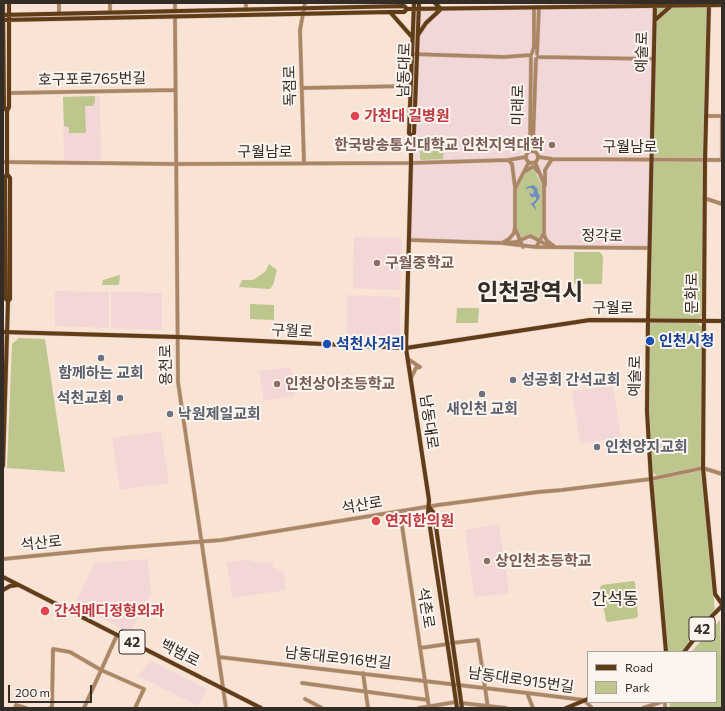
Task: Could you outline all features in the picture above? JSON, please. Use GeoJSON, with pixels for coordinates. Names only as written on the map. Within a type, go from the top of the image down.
{"type":"FeatureCollection","features":[{"type":"Feature","properties":{"kind":"main road"},"geometry":{"type":"LineString","coordinates":[[3,3],[4,108],[7,111]]}},
{"type":"Feature","properties":{"kind":"main road"},"geometry":{"type":"LineString","coordinates":[[3,466],[5,332],[8,301],[6,299],[5,178],[7,174],[5,162],[7,111],[9,107],[8,3]]}},
{"type":"Feature","properties":{"kind":"main road"},"geometry":{"type":"LineString","coordinates":[[388,7],[393,3]]}},
{"type":"Feature","properties":{"kind":"main road","name":"남동대로"},"geometry":{"type":"LineString","coordinates":[[414,3],[416,9]]}},
{"type":"Feature","properties":{"kind":"main road","name":"남동대로"},"geometry":{"type":"LineString","coordinates":[[411,138],[414,133],[414,37],[416,9],[418,3]]}},
{"type":"Feature","properties":{"kind":"main road"},"geometry":{"type":"LineString","coordinates":[[435,3],[442,10]]}},
{"type":"Feature","properties":{"kind":"main road","name":"문화로"},"geometry":{"type":"LineString","coordinates":[[710,4],[704,198],[703,468],[715,594],[722,605]]}},
{"type":"Feature","properties":{"kind":"main road"},"geometry":{"type":"LineString","coordinates":[[3,20],[9,17],[59,13],[246,10],[361,5],[388,7],[404,6],[407,9],[442,10],[537,7],[722,5]]}},
{"type":"Feature","properties":{"kind":"main road","name":"예술로"},"geometry":{"type":"LineString","coordinates":[[655,5],[649,248],[647,411],[651,479],[666,651]]}},
{"type":"Feature","properties":{"kind":"main road"},"geometry":{"type":"LineString","coordinates":[[655,20],[671,6]]}},
{"type":"Feature","properties":{"kind":"main road"},"geometry":{"type":"LineString","coordinates":[[3,15],[9,17],[175,17],[404,12],[407,9]]}},
{"type":"Feature","properties":{"kind":"main road"},"geometry":{"type":"LineString","coordinates":[[390,12],[414,37],[422,27],[442,10]]}},
{"type":"Feature","properties":{"kind":"main road","name":"남동대로"},"geometry":{"type":"LineString","coordinates":[[414,54],[410,86],[410,240],[406,348],[430,507],[434,513],[456,683]]}},
{"type":"Feature","properties":{"kind":"main road","name":"구월로"},"geometry":{"type":"LineString","coordinates":[[5,332],[178,337],[406,348],[584,320],[722,321]]}},
{"type":"Feature","properties":{"kind":"main road","name":"백범로"},"geometry":{"type":"LineString","coordinates":[[3,577],[261,708]]}},
{"type":"Feature","properties":{"kind":"main road"},"geometry":{"type":"LineString","coordinates":[[3,590],[10,586],[19,585]]}},
{"type":"Feature","properties":{"kind":"main road","name":"42"},"geometry":{"type":"LineString","coordinates":[[685,651],[722,605]]}},
{"type":"Feature","properties":{"kind":"main road"},"geometry":{"type":"LineString","coordinates":[[456,683],[457,708]]}},
{"type":"Feature","properties":{"kind":"main road"},"geometry":{"type":"LineString","coordinates":[[456,683],[462,708]]}},
{"type":"Feature","properties":{"kind":"main road"},"geometry":{"type":"LineString","coordinates":[[566,708],[586,700]]}},
{"type":"Feature","properties":{"kind":"street"},"geometry":{"type":"LineString","coordinates":[[59,3],[59,13]]}},
{"type":"Feature","properties":{"kind":"street"},"geometry":{"type":"LineString","coordinates":[[110,3],[110,12]]}},
{"type":"Feature","properties":{"kind":"street"},"geometry":{"type":"LineString","coordinates":[[175,3],[175,11]]}},
{"type":"Feature","properties":{"kind":"street"},"geometry":{"type":"LineString","coordinates":[[246,3],[246,10]]}},
{"type":"Feature","properties":{"kind":"street","name":"독점로"},"geometry":{"type":"LineString","coordinates":[[304,3],[300,30],[304,164]]}},
{"type":"Feature","properties":{"kind":"street","name":"미래로"},"geometry":{"type":"LineString","coordinates":[[528,152],[530,144],[532,56],[537,7]]}},
{"type":"Feature","properties":{"kind":"street","name":"미래로"},"geometry":{"type":"LineString","coordinates":[[535,151],[533,143],[537,57],[537,7]]}},
{"type":"Feature","properties":{"kind":"street","name":"용천로"},"geometry":{"type":"LineString","coordinates":[[175,17],[178,382],[226,708]]}},
{"type":"Feature","properties":{"kind":"street"},"geometry":{"type":"LineString","coordinates":[[414,54],[504,57],[532,56],[535,53],[537,57]]}},
{"type":"Feature","properties":{"kind":"street"},"geometry":{"type":"LineString","coordinates":[[532,56],[534,60],[537,57],[654,59]]}},
{"type":"Feature","properties":{"kind":"street"},"geometry":{"type":"LineString","coordinates":[[302,88],[410,86]]}},
{"type":"Feature","properties":{"kind":"street","name":"호구포로765번길"},"geometry":{"type":"LineString","coordinates":[[9,93],[176,90]]}},
{"type":"Feature","properties":{"kind":"street"},"geometry":{"type":"LineString","coordinates":[[706,116],[722,116],[722,160]]}},
{"type":"Feature","properties":{"kind":"street"},"geometry":{"type":"LineString","coordinates":[[529,162],[526,157],[528,152],[535,151],[538,157],[535,162]]}},
{"type":"Feature","properties":{"kind":"street","name":"구월남로"},"geometry":{"type":"LineString","coordinates":[[5,162],[176,164],[411,163],[508,160],[526,157]]}},
{"type":"Feature","properties":{"kind":"street","name":"구월남로"},"geometry":{"type":"LineString","coordinates":[[538,157],[552,159],[651,158],[722,160]]}},
{"type":"Feature","properties":{"kind":"street"},"geometry":{"type":"LineString","coordinates":[[544,190],[545,170],[552,159]]}},
{"type":"Feature","properties":{"kind":"street"},"geometry":{"type":"LineString","coordinates":[[410,240],[502,243],[512,235],[515,227],[515,189],[512,164],[508,160]]}},
{"type":"Feature","properties":{"kind":"street"},"geometry":{"type":"LineString","coordinates":[[529,162],[535,162]]}},
{"type":"Feature","properties":{"kind":"street"},"geometry":{"type":"LineString","coordinates":[[515,189],[529,162]]}},
{"type":"Feature","properties":{"kind":"street"},"geometry":{"type":"LineString","coordinates":[[535,162],[544,184],[544,231],[546,238],[555,247]]}},
{"type":"Feature","properties":{"kind":"street"},"geometry":{"type":"LineString","coordinates":[[523,172],[530,167],[534,167],[540,174]]}},
{"type":"Feature","properties":{"kind":"street"},"geometry":{"type":"LineString","coordinates":[[704,198],[722,204]]}},
{"type":"Feature","properties":{"kind":"street"},"geometry":{"type":"LineString","coordinates":[[515,227],[523,246]]}},
{"type":"Feature","properties":{"kind":"street"},"geometry":{"type":"LineString","coordinates":[[536,247],[540,242],[544,231]]}},
{"type":"Feature","properties":{"kind":"street","name":"정각로"},"geometry":{"type":"LineString","coordinates":[[502,243],[520,240],[530,236],[540,242],[555,247]]}},
{"type":"Feature","properties":{"kind":"street","name":"정각로"},"geometry":{"type":"LineString","coordinates":[[502,243],[536,247],[649,248]]}},
{"type":"Feature","properties":{"kind":"street"},"geometry":{"type":"LineString","coordinates":[[408,359],[420,367],[416,368],[411,378]]}},
{"type":"Feature","properties":{"kind":"street","name":"석산로"},"geometry":{"type":"LineString","coordinates":[[3,559],[228,539],[430,507],[651,479],[703,468],[722,474]]}},
{"type":"Feature","properties":{"kind":"street","name":"석촌로"},"geometry":{"type":"LineString","coordinates":[[400,512],[429,707]]}},
{"type":"Feature","properties":{"kind":"street"},"geometry":{"type":"LineString","coordinates":[[84,708],[117,635]]}},
{"type":"Feature","properties":{"kind":"street"},"geometry":{"type":"LineString","coordinates":[[420,648],[478,640],[488,707]]}},
{"type":"Feature","properties":{"kind":"street"},"geometry":{"type":"LineString","coordinates":[[50,708],[52,707],[53,649],[70,652],[101,670],[144,689],[135,708]]}},
{"type":"Feature","properties":{"kind":"street","name":"남동대로916번길"},"geometry":{"type":"LineString","coordinates":[[219,656],[456,683]]}},
{"type":"Feature","properties":{"kind":"street"},"geometry":{"type":"LineString","coordinates":[[363,673],[368,708]]}},
{"type":"Feature","properties":{"kind":"street","name":"남동대로915번길"},"geometry":{"type":"LineString","coordinates":[[456,683],[586,700]]}},
{"type":"Feature","properties":{"kind":"street"},"geometry":{"type":"LineString","coordinates":[[302,684],[428,700]]}},
{"type":"Feature","properties":{"kind":"street"},"geometry":{"type":"LineString","coordinates":[[527,693],[533,708]]}},
{"type":"Feature","properties":{"kind":"street"},"geometry":{"type":"LineString","coordinates":[[305,698],[322,708]]}},
{"type":"Feature","properties":{"kind":"street"},"geometry":{"type":"LineString","coordinates":[[419,708],[456,702]]}},
{"type":"Feature","properties":{"kind":"street"},"geometry":{"type":"LineString","coordinates":[[461,703],[506,708]]}},
{"type":"Feature","properties":{"kind":"street"},"geometry":{"type":"LineString","coordinates":[[643,708],[658,703]]}},
{"type":"Feature","properties":{"kind":"street"},"geometry":{"type":"LineString","coordinates":[[15,708],[16,705],[26,708]]}},
{"type":"Feature","properties":{"kind":"shaded area"},"geometry":{"type":"Polygon","coordinates":[[[550,3],[655,3],[649,248],[555,247],[410,240],[418,9],[550,7],[550,3]]]}},
{"type":"Feature","properties":{"kind":"shaded area"},"geometry":{"type":"Polygon","coordinates":[[[100,96],[101,160],[64,161],[63,97],[100,96]]]}},
{"type":"Feature","properties":{"kind":"shaded area","name":"구월중학교"},"geometry":{"type":"Polygon","coordinates":[[[354,237],[402,238],[400,290],[353,288],[354,237]]]}},
{"type":"Feature","properties":{"kind":"shaded area"},"geometry":{"type":"Polygon","coordinates":[[[55,291],[109,292],[109,328],[55,326],[55,291]]]}},
{"type":"Feature","properties":{"kind":"shaded area"},"geometry":{"type":"Polygon","coordinates":[[[111,292],[162,293],[162,330],[111,328],[111,292]]]}},
{"type":"Feature","properties":{"kind":"shaded area"},"geometry":{"type":"Polygon","coordinates":[[[347,295],[400,297],[400,343],[347,339],[347,295]]]}},
{"type":"Feature","properties":{"kind":"shaded area","name":"인천상아초등학교"},"geometry":{"type":"Polygon","coordinates":[[[291,367],[295,396],[264,401],[259,371],[291,367]]]}},
{"type":"Feature","properties":{"kind":"shaded area"},"geometry":{"type":"Polygon","coordinates":[[[613,386],[621,438],[580,443],[572,391],[613,386]]]}},
{"type":"Feature","properties":{"kind":"shaded area"},"geometry":{"type":"Polygon","coordinates":[[[161,431],[169,483],[120,490],[112,438],[161,431]]]}},
{"type":"Feature","properties":{"kind":"shaded area","name":"상인천초등학교"},"geometry":{"type":"Polygon","coordinates":[[[499,524],[509,593],[474,597],[465,530],[499,524]]]}},
{"type":"Feature","properties":{"kind":"shaded area"},"geometry":{"type":"Polygon","coordinates":[[[148,559],[151,595],[130,633],[75,604],[95,563],[148,559]]]}},
{"type":"Feature","properties":{"kind":"shaded area"},"geometry":{"type":"Polygon","coordinates":[[[248,560],[264,563],[272,562],[273,567],[284,573],[286,590],[232,598],[227,562],[248,560]]]}},
{"type":"Feature","properties":{"kind":"shaded area"},"geometry":{"type":"Polygon","coordinates":[[[151,661],[207,689],[198,706],[138,676],[151,661]]]}},
{"type":"Feature","properties":{"kind":"green space"},"geometry":{"type":"Polygon","coordinates":[[[655,3],[708,3],[703,158],[692,158],[701,159],[705,164],[704,314],[696,321],[703,328],[703,462],[699,469],[704,472],[715,613],[684,651],[666,651],[651,484],[658,477],[650,470],[647,417],[648,325],[653,320],[648,320],[655,3]]]}},
{"type":"Feature","properties":{"kind":"green space"},"geometry":{"type":"Polygon","coordinates":[[[95,96],[93,106],[85,106],[86,133],[69,133],[69,127],[64,126],[63,97],[95,96]]]}},
{"type":"Feature","properties":{"kind":"green space"},"geometry":{"type":"Polygon","coordinates":[[[420,151],[444,151],[443,159],[421,160],[420,151]]]}},
{"type":"Feature","properties":{"kind":"green space"},"geometry":{"type":"Polygon","coordinates":[[[529,169],[534,169],[544,190],[544,231],[540,242],[530,236],[519,240],[515,227],[515,189],[529,169]]]}},
{"type":"Feature","properties":{"kind":"green space"},"geometry":{"type":"Polygon","coordinates":[[[574,252],[600,252],[603,256],[602,284],[574,284],[574,252]]]}},
{"type":"Feature","properties":{"kind":"green space"},"geometry":{"type":"Polygon","coordinates":[[[269,264],[277,270],[273,285],[270,289],[239,287],[242,280],[253,280],[265,272],[269,264]]]}},
{"type":"Feature","properties":{"kind":"green space"},"geometry":{"type":"Polygon","coordinates":[[[120,275],[119,285],[102,285],[103,280],[120,275]]]}},
{"type":"Feature","properties":{"kind":"green space"},"geometry":{"type":"Polygon","coordinates":[[[250,304],[274,305],[274,320],[250,319],[250,304]]]}},
{"type":"Feature","properties":{"kind":"green space"},"geometry":{"type":"Polygon","coordinates":[[[457,308],[479,308],[478,323],[456,323],[457,308]]]}},
{"type":"Feature","properties":{"kind":"green space"},"geometry":{"type":"Polygon","coordinates":[[[19,338],[45,339],[65,472],[7,468],[12,344],[19,338]]]}},
{"type":"Feature","properties":{"kind":"green space"},"geometry":{"type":"Polygon","coordinates":[[[635,582],[638,616],[636,618],[606,621],[600,587],[602,585],[635,582]]]}},
{"type":"Feature","properties":{"kind":"green space"},"geometry":{"type":"Polygon","coordinates":[[[720,620],[722,708],[669,708],[670,703],[717,703],[717,651],[692,651],[720,620]]]}},
{"type":"Feature","properties":{"kind":"water"},"geometry":{"type":"Polygon","coordinates":[[[533,185],[537,188],[540,196],[534,205],[536,208],[535,211],[531,204],[536,200],[536,197],[531,197],[529,193],[533,194],[534,190],[528,188],[525,191],[527,187],[533,185]]]}},
{"type":"Feature","properties":{"kind":"place","name":"가천대 길병원"},"geometry":{"type":"Point","coordinates":[355,116]}},
{"type":"Feature","properties":{"kind":"place","name":"한국방송통신대학교 인천지역대학"},"geometry":{"type":"Point","coordinates":[552,145]}},
{"type":"Feature","properties":{"kind":"place","name":"구월중학교"},"geometry":{"type":"Point","coordinates":[377,263]}},
{"type":"Feature","properties":{"kind":"place","name":"인천시청"},"geometry":{"type":"Point","coordinates":[650,341]}},
{"type":"Feature","properties":{"kind":"place","name":"석천사거리"},"geometry":{"type":"Point","coordinates":[327,344]}},
{"type":"Feature","properties":{"kind":"place","name":"함께하는 교회"},"geometry":{"type":"Point","coordinates":[101,358]}},
{"type":"Feature","properties":{"kind":"place","name":"성공회 간석교회"},"geometry":{"type":"Point","coordinates":[513,380]}},
{"type":"Feature","properties":{"kind":"place","name":"인천상아초등학교"},"geometry":{"type":"Point","coordinates":[277,384]}},
{"type":"Feature","properties":{"kind":"place","name":"새인천 교회"},"geometry":{"type":"Point","coordinates":[482,394]}},
{"type":"Feature","properties":{"kind":"place","name":"석천교회"},"geometry":{"type":"Point","coordinates":[120,398]}},
{"type":"Feature","properties":{"kind":"place","name":"낙원제일교회"},"geometry":{"type":"Point","coordinates":[170,414]}},
{"type":"Feature","properties":{"kind":"place","name":"인천양지교회"},"geometry":{"type":"Point","coordinates":[597,447]}},
{"type":"Feature","properties":{"kind":"place","name":"연지한의원"},"geometry":{"type":"Point","coordinates":[376,521]}},
{"type":"Feature","properties":{"kind":"place","name":"상인천초등학교"},"geometry":{"type":"Point","coordinates":[487,561]}},
{"type":"Feature","properties":{"kind":"place","name":"간석메디정형외과"},"geometry":{"type":"Point","coordinates":[45,611]}},
{"type":"Feature","properties":{"kind":"district","name":"인천광역시"},"geometry":{"type":"Point","coordinates":[530,292]}},
{"type":"Feature","properties":{"kind":"district","name":"간석동"},"geometry":{"type":"Point","coordinates":[615,599]}}]}
